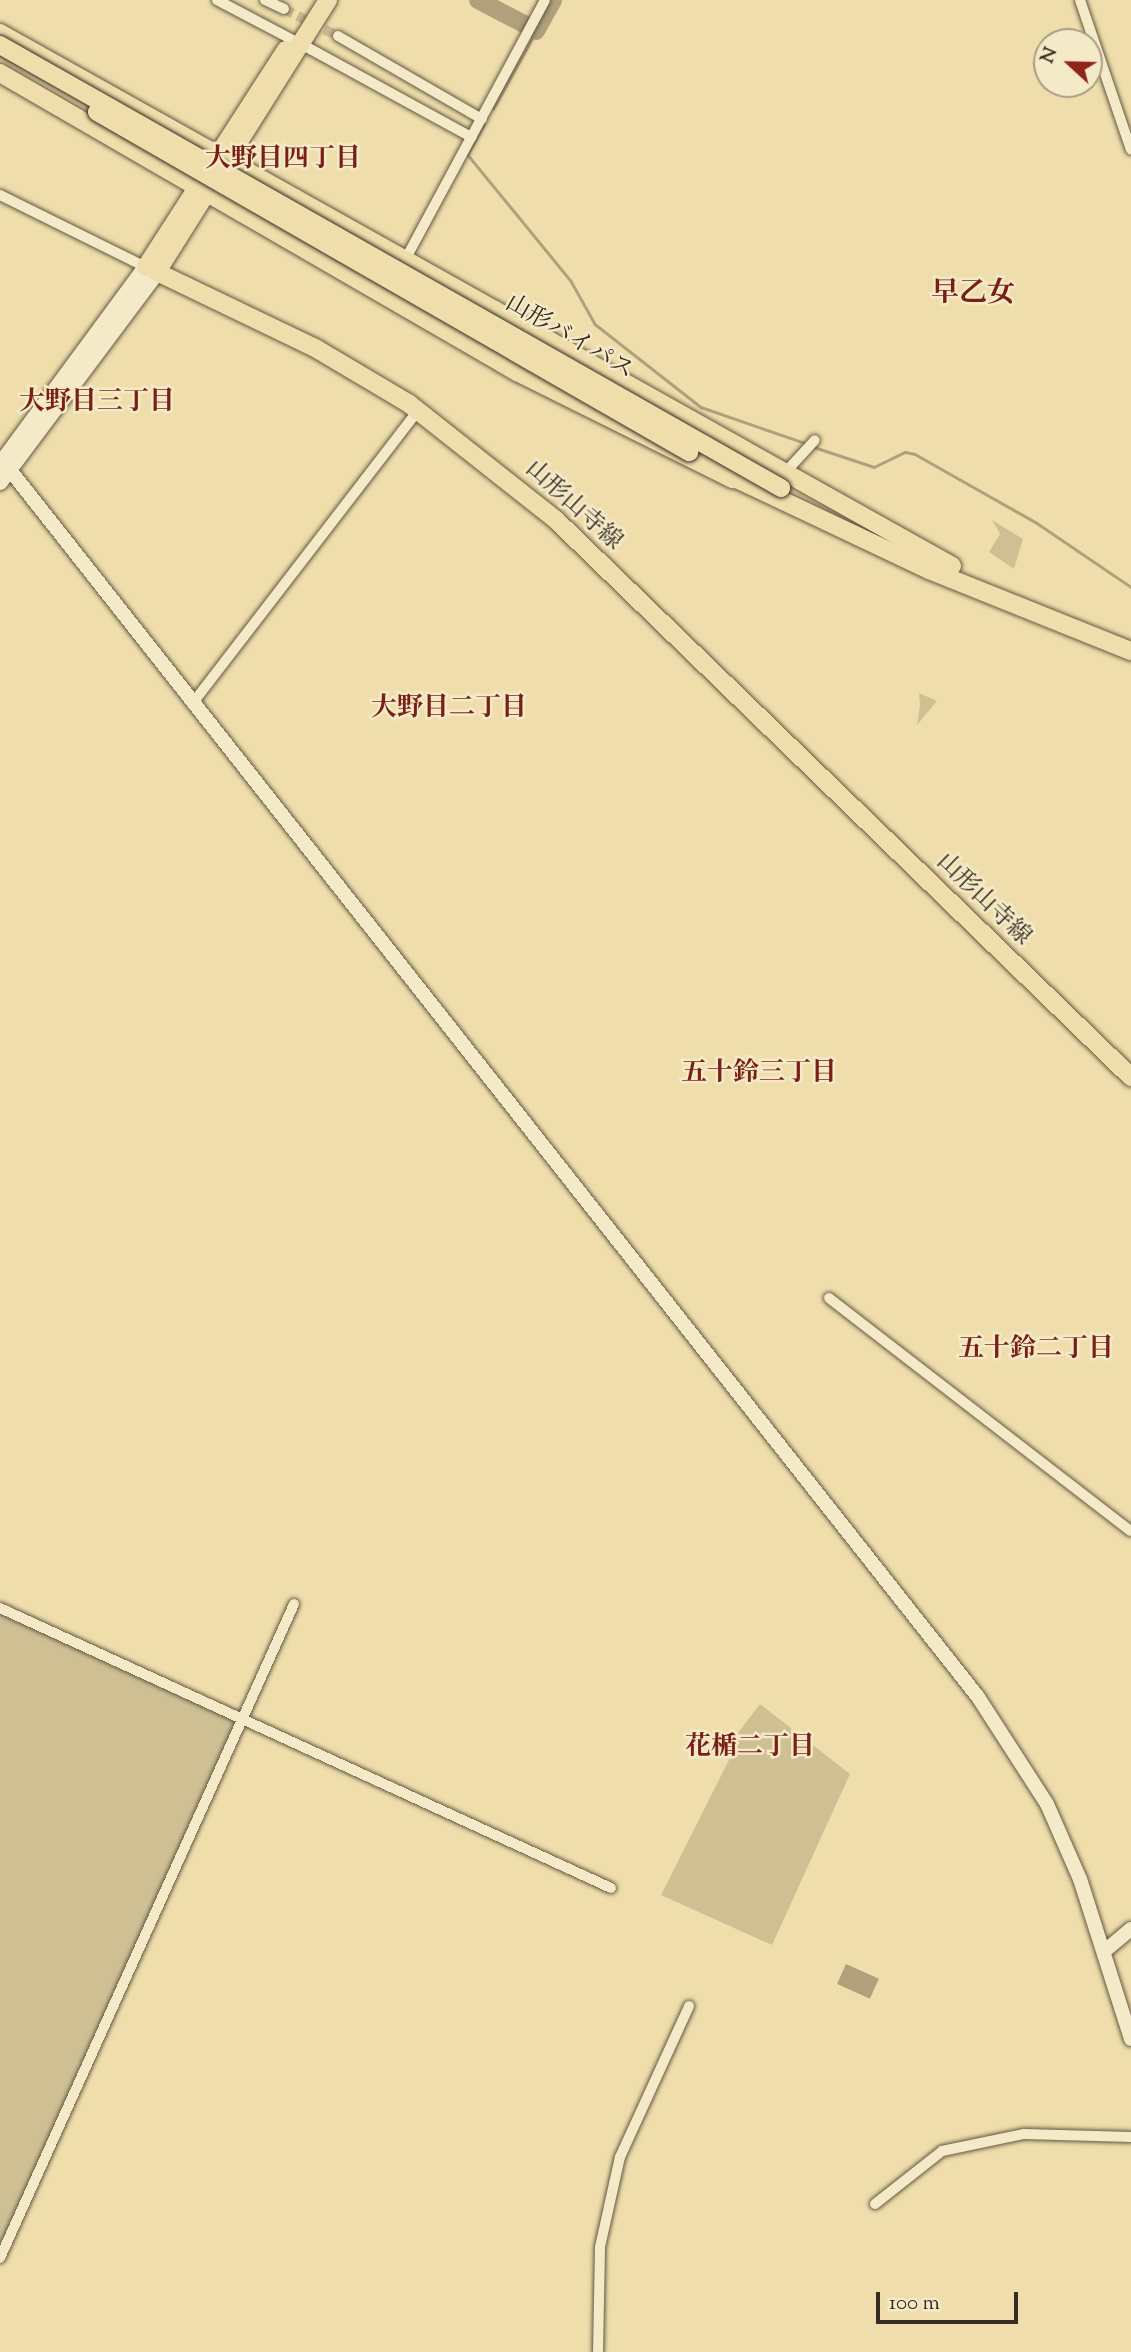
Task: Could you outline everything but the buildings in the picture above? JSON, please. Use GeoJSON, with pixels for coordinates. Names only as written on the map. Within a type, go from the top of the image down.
{"type":"FeatureCollection","features":[{"type":"Feature","properties":{"kind":"main road"},"geometry":{"type":"LineString","coordinates":[[298,43],[318,0]]}},
{"type":"Feature","properties":{"kind":"main road"},"geometry":{"type":"LineString","coordinates":[[3,467],[152,269],[328,0]]}},
{"type":"Feature","properties":{"kind":"main road"},"geometry":{"type":"LineString","coordinates":[[0,33],[227,156],[782,482]]}},
{"type":"Feature","properties":{"kind":"main road","name":"山形バイパス"},"geometry":{"type":"LineString","coordinates":[[0,45],[782,482],[952,566],[1131,639]]}},
{"type":"Feature","properties":{"kind":"main road","name":"山形バイパス"},"geometry":{"type":"LineString","coordinates":[[0,60],[733,479],[929,570],[1131,650]]}},
{"type":"Feature","properties":{"kind":"main road"},"geometry":{"type":"LineString","coordinates":[[0,73],[106,130],[203,193],[517,372],[733,479]]}},
{"type":"Feature","properties":{"kind":"main road","name":"山形山寺線"},"geometry":{"type":"LineString","coordinates":[[152,269],[317,349],[418,411],[556,520],[1131,1077]]}},
{"type":"Feature","properties":{"kind":"street"},"geometry":{"type":"LineString","coordinates":[[217,0],[471,137]]}},
{"type":"Feature","properties":{"kind":"street"},"geometry":{"type":"LineString","coordinates":[[265,0],[284,9]]}},
{"type":"Feature","properties":{"kind":"street"},"geometry":{"type":"LineString","coordinates":[[405,260],[545,0]]}},
{"type":"Feature","properties":{"kind":"street"},"geometry":{"type":"LineString","coordinates":[[1080,0],[1131,150]]}},
{"type":"Feature","properties":{"kind":"street"},"geometry":{"type":"LineString","coordinates":[[338,36],[482,119]]}},
{"type":"Feature","properties":{"kind":"street"},"geometry":{"type":"LineString","coordinates":[[0,195],[152,269]]}},
{"type":"Feature","properties":{"kind":"street"},"geometry":{"type":"LineString","coordinates":[[192,704],[418,411]]}},
{"type":"Feature","properties":{"kind":"street"},"geometry":{"type":"LineString","coordinates":[[782,482],[815,440]]}},
{"type":"Feature","properties":{"kind":"street"},"geometry":{"type":"LineString","coordinates":[[3,467],[978,1698],[1047,1804],[1107,1949],[1131,2039]]}},
{"type":"Feature","properties":{"kind":"street"},"geometry":{"type":"LineString","coordinates":[[829,1298],[1131,1531]]}},
{"type":"Feature","properties":{"kind":"street"},"geometry":{"type":"LineString","coordinates":[[0,2258],[294,1604]]}},
{"type":"Feature","properties":{"kind":"street"},"geometry":{"type":"LineString","coordinates":[[0,1608],[611,1888]]}},
{"type":"Feature","properties":{"kind":"street"},"geometry":{"type":"LineString","coordinates":[[1107,1949],[1131,1929]]}},
{"type":"Feature","properties":{"kind":"street"},"geometry":{"type":"LineString","coordinates":[[598,2352],[600,2247],[620,2157],[689,2006]]}},
{"type":"Feature","properties":{"kind":"street"},"geometry":{"type":"LineString","coordinates":[[875,2204],[955,2147],[1024,2134],[1131,2137]]}},
{"type":"Feature","properties":{"kind":"shaded area"},"geometry":{"type":"Polygon","coordinates":[[[992,520],[1023,539],[1014,569],[989,552],[1000,534],[992,520]]]}},
{"type":"Feature","properties":{"kind":"shaded area"},"geometry":{"type":"Polygon","coordinates":[[[919,693],[937,701],[917,725],[920,706],[919,693]]]}},
{"type":"Feature","properties":{"kind":"shaded area"},"geometry":{"type":"Polygon","coordinates":[[[0,1608],[244,1719],[0,2258],[0,1608]]]}},
{"type":"Feature","properties":{"kind":"shaded area"},"geometry":{"type":"Polygon","coordinates":[[[760,1704],[850,1774],[772,1945],[661,1895],[731,1756],[725,1750],[760,1704]]]}},
{"type":"Feature","properties":{"kind":"shaded area"},"geometry":{"type":"Polygon","coordinates":[[[846,1964],[879,1979],[870,1999],[837,1984],[846,1964]]]}},
{"type":"Feature","properties":{"kind":"waterway"},"geometry":{"type":"LineString","coordinates":[[478,0],[524,24]]}},
{"type":"Feature","properties":{"kind":"waterway"},"geometry":{"type":"LineString","coordinates":[[536,31],[553,0]]}},
{"type":"Feature","properties":{"kind":"waterway"},"geometry":{"type":"LineString","coordinates":[[493,109],[536,31]]}},
{"type":"Feature","properties":{"kind":"waterway"},"geometry":{"type":"LineString","coordinates":[[485,124],[468,155],[571,281],[595,324],[701,407],[808,444]]}},
{"type":"Feature","properties":{"kind":"waterway"},"geometry":{"type":"LineString","coordinates":[[814,447],[874,467],[905,452],[915,454],[1037,523],[1131,587]]}},
{"type":"Feature","properties":{"kind":"tunnel"},"geometry":{"type":"LineString","coordinates":[[284,9],[338,36]]}},
{"type":"Feature","properties":{"kind":"district","name":"大野目四丁目"},"geometry":{"type":"Point","coordinates":[283,160]}},
{"type":"Feature","properties":{"kind":"district","name":"早乙女"},"geometry":{"type":"Point","coordinates":[973,294]}},
{"type":"Feature","properties":{"kind":"district","name":"大野目三丁目"},"geometry":{"type":"Point","coordinates":[97,403]}},
{"type":"Feature","properties":{"kind":"district","name":"大野目二丁目"},"geometry":{"type":"Point","coordinates":[449,709]}},
{"type":"Feature","properties":{"kind":"district","name":"五十鈴三丁目"},"geometry":{"type":"Point","coordinates":[759,1074]}},
{"type":"Feature","properties":{"kind":"district","name":"五十鈴二丁目"},"geometry":{"type":"Point","coordinates":[1036,1350]}},
{"type":"Feature","properties":{"kind":"district","name":"花楯二丁目"},"geometry":{"type":"Point","coordinates":[750,1748]}}]}
